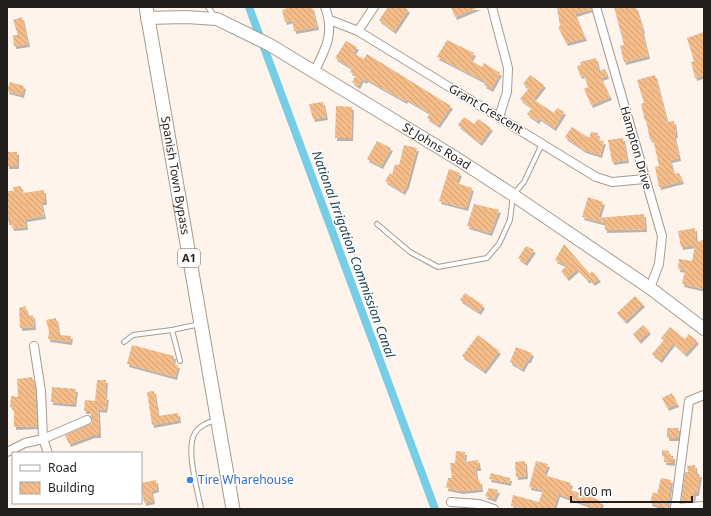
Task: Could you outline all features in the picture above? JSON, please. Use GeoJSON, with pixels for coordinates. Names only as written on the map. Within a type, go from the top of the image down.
{"type":"FeatureCollection","features":[{"type":"Feature","properties":{"kind":"main road","name":"Spanish Town Bypass"},"geometry":{"type":"LineString","coordinates":[[147,12],[233,509]]}},
{"type":"Feature","properties":{"kind":"street"},"geometry":{"type":"LineString","coordinates":[[314,72],[328,45],[330,20],[325,7]]}},
{"type":"Feature","properties":{"kind":"street"},"geometry":{"type":"LineString","coordinates":[[358,31],[374,7]]}},
{"type":"Feature","properties":{"kind":"street"},"geometry":{"type":"LineString","coordinates":[[492,7],[508,68],[507,92],[499,117]]}},
{"type":"Feature","properties":{"kind":"street","name":"Hampton Drive"},"geometry":{"type":"LineString","coordinates":[[596,7],[662,236],[659,264],[650,288]]}},
{"type":"Feature","properties":{"kind":"street","name":"St Johns Road"},"geometry":{"type":"LineString","coordinates":[[147,12],[217,18],[270,45],[456,158],[513,195],[650,288],[704,328]]}},
{"type":"Feature","properties":{"kind":"street","name":"Grant Crescent"},"geometry":{"type":"LineString","coordinates":[[330,20],[358,31],[596,176],[612,182],[646,179]]}},
{"type":"Feature","properties":{"kind":"street"},"geometry":{"type":"LineString","coordinates":[[34,346],[41,391],[43,439],[48,452]]}},
{"type":"Feature","properties":{"kind":"street"},"geometry":{"type":"LineString","coordinates":[[704,395],[689,401],[675,508],[704,506]]}},
{"type":"Feature","properties":{"kind":"street"},"geometry":{"type":"LineString","coordinates":[[7,452],[25,443],[43,439],[87,420]]}},
{"type":"Feature","properties":{"kind":"street"},"geometry":{"type":"LineString","coordinates":[[451,502],[479,504],[494,509]]}},
{"type":"Feature","properties":{"kind":"lane"},"geometry":{"type":"LineString","coordinates":[[208,7],[217,18]]}},
{"type":"Feature","properties":{"kind":"lane"},"geometry":{"type":"LineString","coordinates":[[377,224],[410,252],[438,267],[487,258],[499,244],[510,220],[513,195],[524,182],[542,144]]}},
{"type":"Feature","properties":{"kind":"lane"},"geometry":{"type":"LineString","coordinates":[[124,342],[133,335],[172,330],[201,324]]}},
{"type":"Feature","properties":{"kind":"lane"},"geometry":{"type":"LineString","coordinates":[[172,330],[180,361]]}},
{"type":"Feature","properties":{"kind":"lane"},"geometry":{"type":"LineString","coordinates":[[202,509],[192,463],[192,439],[199,428],[217,419]]}},
{"type":"Feature","properties":{"kind":"building"},"geometry":{"type":"Polygon","coordinates":[[[286,7],[312,7],[317,27],[294,31],[292,20],[285,22],[282,10],[286,9],[286,7]]]}},
{"type":"Feature","properties":{"kind":"building"},"geometry":{"type":"Polygon","coordinates":[[[388,7],[404,7],[408,10],[394,31],[379,20],[388,7]]]}},
{"type":"Feature","properties":{"kind":"building"},"geometry":{"type":"Polygon","coordinates":[[[451,7],[479,7],[455,17],[451,7]]]}},
{"type":"Feature","properties":{"kind":"building"},"geometry":{"type":"Polygon","coordinates":[[[557,7],[591,7],[591,9],[575,14],[585,38],[566,43],[558,27],[560,26],[557,7]]]}},
{"type":"Feature","properties":{"kind":"building"},"geometry":{"type":"Polygon","coordinates":[[[614,7],[636,7],[643,30],[648,56],[624,62],[620,46],[624,45],[614,7]]]}},
{"type":"Feature","properties":{"kind":"building"},"geometry":{"type":"Polygon","coordinates":[[[22,17],[28,44],[14,46],[13,35],[18,35],[13,20],[22,17]]]}},
{"type":"Feature","properties":{"kind":"building"},"geometry":{"type":"Polygon","coordinates":[[[704,32],[704,75],[695,78],[691,62],[694,61],[687,38],[704,32]]]}},
{"type":"Feature","properties":{"kind":"building"},"geometry":{"type":"Polygon","coordinates":[[[447,40],[474,53],[470,60],[482,67],[484,63],[500,73],[491,89],[484,85],[486,82],[437,57],[447,40]]]}},
{"type":"Feature","properties":{"kind":"building"},"geometry":{"type":"Polygon","coordinates":[[[346,41],[357,47],[353,53],[364,59],[367,54],[451,106],[438,125],[427,118],[430,113],[366,79],[365,81],[362,79],[358,86],[352,82],[356,75],[350,72],[352,68],[335,58],[346,41]]]}},
{"type":"Feature","properties":{"kind":"building"},"geometry":{"type":"Polygon","coordinates":[[[596,58],[599,71],[605,69],[607,76],[601,78],[610,97],[591,105],[584,89],[588,87],[584,75],[580,76],[577,66],[581,65],[580,62],[596,58]]]}},
{"type":"Feature","properties":{"kind":"building"},"geometry":{"type":"Polygon","coordinates":[[[530,75],[544,85],[533,99],[554,113],[557,108],[564,112],[554,128],[539,118],[537,121],[527,114],[532,108],[520,99],[529,88],[523,84],[530,75]]]}},
{"type":"Feature","properties":{"kind":"building"},"geometry":{"type":"Polygon","coordinates":[[[655,75],[667,122],[674,121],[676,135],[674,135],[679,158],[670,160],[674,174],[679,173],[682,181],[659,187],[655,167],[659,166],[653,139],[650,140],[646,120],[645,121],[641,104],[644,103],[637,80],[655,75]]]}},
{"type":"Feature","properties":{"kind":"building"},"geometry":{"type":"Polygon","coordinates":[[[10,82],[24,86],[22,95],[7,91],[10,82]]]}},
{"type":"Feature","properties":{"kind":"building"},"geometry":{"type":"Polygon","coordinates":[[[323,102],[326,117],[313,119],[309,104],[323,102]]]}},
{"type":"Feature","properties":{"kind":"building"},"geometry":{"type":"Polygon","coordinates":[[[336,106],[352,107],[351,138],[335,138],[336,106]]]}},
{"type":"Feature","properties":{"kind":"building"},"geometry":{"type":"Polygon","coordinates":[[[464,117],[474,124],[478,119],[491,128],[480,143],[458,125],[464,117]]]}},
{"type":"Feature","properties":{"kind":"building"},"geometry":{"type":"Polygon","coordinates":[[[572,127],[589,138],[591,132],[598,133],[597,137],[600,138],[599,142],[604,141],[600,155],[584,150],[565,137],[572,127]]]}},
{"type":"Feature","properties":{"kind":"building"},"geometry":{"type":"Polygon","coordinates":[[[623,138],[627,160],[612,162],[608,140],[623,138]]]}},
{"type":"Feature","properties":{"kind":"building"},"geometry":{"type":"Polygon","coordinates":[[[377,141],[391,148],[381,166],[367,159],[377,141]]]}},
{"type":"Feature","properties":{"kind":"building"},"geometry":{"type":"Polygon","coordinates":[[[404,145],[417,148],[407,185],[403,192],[385,181],[390,173],[392,175],[395,164],[399,165],[404,145]]]}},
{"type":"Feature","properties":{"kind":"building"},"geometry":{"type":"Polygon","coordinates":[[[7,152],[17,152],[17,166],[7,166],[7,152]]]}},
{"type":"Feature","properties":{"kind":"building"},"geometry":{"type":"Polygon","coordinates":[[[449,169],[460,173],[456,183],[472,188],[466,208],[439,201],[449,169]]]}},
{"type":"Feature","properties":{"kind":"building"},"geometry":{"type":"Polygon","coordinates":[[[21,186],[22,193],[44,190],[45,202],[41,202],[44,216],[25,219],[26,227],[12,228],[11,222],[7,222],[7,191],[14,191],[13,187],[21,186]]]}},
{"type":"Feature","properties":{"kind":"building"},"geometry":{"type":"Polygon","coordinates":[[[588,197],[603,202],[598,218],[644,214],[645,229],[605,230],[605,223],[582,217],[588,197]]]}},
{"type":"Feature","properties":{"kind":"building"},"geometry":{"type":"Polygon","coordinates":[[[474,204],[499,210],[490,233],[467,226],[474,204]]]}},
{"type":"Feature","properties":{"kind":"building"},"geometry":{"type":"Polygon","coordinates":[[[695,228],[696,242],[704,240],[704,289],[682,284],[685,270],[678,269],[679,259],[692,261],[695,245],[681,247],[678,231],[695,228]]]}},
{"type":"Feature","properties":{"kind":"building"},"geometry":{"type":"Polygon","coordinates":[[[564,244],[590,274],[592,271],[599,279],[593,283],[589,279],[588,281],[577,269],[567,278],[561,271],[567,266],[555,260],[564,244]]]}},
{"type":"Feature","properties":{"kind":"building"},"geometry":{"type":"Polygon","coordinates":[[[526,246],[534,250],[525,263],[518,258],[526,246]]]}},
{"type":"Feature","properties":{"kind":"building"},"geometry":{"type":"Polygon","coordinates":[[[465,293],[483,305],[479,312],[460,300],[465,293]]]}},
{"type":"Feature","properties":{"kind":"building"},"geometry":{"type":"Polygon","coordinates":[[[635,296],[643,304],[625,321],[617,313],[635,296]]]}},
{"type":"Feature","properties":{"kind":"building"},"geometry":{"type":"Polygon","coordinates":[[[25,306],[28,316],[33,315],[34,327],[20,328],[19,308],[25,306]]]}},
{"type":"Feature","properties":{"kind":"building"},"geometry":{"type":"Polygon","coordinates":[[[56,318],[59,335],[71,336],[70,342],[48,339],[49,331],[46,320],[56,318]]]}},
{"type":"Feature","properties":{"kind":"building"},"geometry":{"type":"Polygon","coordinates":[[[643,325],[649,331],[639,341],[633,334],[643,325]]]}},
{"type":"Feature","properties":{"kind":"building"},"geometry":{"type":"Polygon","coordinates":[[[670,327],[685,339],[689,334],[697,341],[685,354],[673,343],[660,360],[652,354],[664,340],[661,338],[670,327]]]}},
{"type":"Feature","properties":{"kind":"building"},"geometry":{"type":"Polygon","coordinates":[[[478,335],[499,351],[484,371],[462,356],[478,335]]]}},
{"type":"Feature","properties":{"kind":"building"},"geometry":{"type":"Polygon","coordinates":[[[132,345],[174,356],[173,364],[178,365],[175,377],[127,364],[132,345]]]}},
{"type":"Feature","properties":{"kind":"building"},"geometry":{"type":"Polygon","coordinates":[[[516,347],[532,353],[522,369],[510,362],[516,347]]]}},
{"type":"Feature","properties":{"kind":"building"},"geometry":{"type":"Polygon","coordinates":[[[32,377],[35,387],[37,426],[14,427],[14,408],[10,407],[11,396],[18,397],[17,379],[32,377]]]}},
{"type":"Feature","properties":{"kind":"building"},"geometry":{"type":"Polygon","coordinates":[[[97,380],[106,380],[105,397],[107,397],[105,410],[98,409],[99,435],[93,435],[69,444],[65,435],[92,423],[90,411],[84,411],[85,400],[95,401],[97,380]]]}},
{"type":"Feature","properties":{"kind":"building"},"geometry":{"type":"Polygon","coordinates":[[[52,387],[76,389],[74,404],[51,402],[52,387]]]}},
{"type":"Feature","properties":{"kind":"building"},"geometry":{"type":"Polygon","coordinates":[[[154,391],[158,416],[178,413],[179,420],[152,425],[147,392],[154,391]]]}},
{"type":"Feature","properties":{"kind":"building"},"geometry":{"type":"Polygon","coordinates":[[[672,393],[677,404],[667,408],[662,398],[672,393]]]}},
{"type":"Feature","properties":{"kind":"building"},"geometry":{"type":"Polygon","coordinates":[[[667,428],[679,428],[678,438],[667,438],[667,428]]]}},
{"type":"Feature","properties":{"kind":"building"},"geometry":{"type":"Polygon","coordinates":[[[662,450],[669,451],[668,456],[673,456],[673,463],[664,462],[665,457],[662,456],[662,450]]]}},
{"type":"Feature","properties":{"kind":"building"},"geometry":{"type":"Polygon","coordinates":[[[456,451],[465,452],[464,462],[478,460],[479,468],[475,468],[477,481],[480,481],[481,489],[461,491],[446,488],[448,478],[452,478],[450,463],[455,463],[456,451]]]}},
{"type":"Feature","properties":{"kind":"building"},"geometry":{"type":"Polygon","coordinates":[[[525,461],[526,476],[516,477],[515,462],[525,461]]]}},
{"type":"Feature","properties":{"kind":"building"},"geometry":{"type":"Polygon","coordinates":[[[536,461],[548,464],[544,475],[571,483],[569,489],[581,494],[582,492],[602,502],[599,509],[558,494],[554,507],[556,509],[527,509],[511,506],[513,495],[539,502],[543,490],[529,487],[536,461]]]}},
{"type":"Feature","properties":{"kind":"building"},"geometry":{"type":"Polygon","coordinates":[[[695,465],[696,474],[700,474],[697,493],[694,493],[693,501],[681,502],[685,472],[688,472],[687,466],[695,465]]]}},
{"type":"Feature","properties":{"kind":"building"},"geometry":{"type":"Polygon","coordinates":[[[491,473],[510,478],[509,483],[489,479],[491,473]]]}},
{"type":"Feature","properties":{"kind":"building"},"geometry":{"type":"Polygon","coordinates":[[[661,478],[671,480],[667,508],[650,503],[653,492],[657,494],[661,478]]]}},
{"type":"Feature","properties":{"kind":"building"},"geometry":{"type":"Polygon","coordinates":[[[156,480],[157,489],[151,491],[153,501],[144,503],[142,483],[156,480]]]}},
{"type":"Feature","properties":{"kind":"building"},"geometry":{"type":"Polygon","coordinates":[[[489,488],[498,490],[494,499],[485,496],[489,488]]]}},
{"type":"Feature","properties":{"kind":"waterway","name":"National Irrigation Commission Canal"},"geometry":{"type":"LineString","coordinates":[[249,7],[435,509]]}},
{"type":"Feature","properties":{"kind":"place","name":"Tire Wharehouse"},"geometry":{"type":"Point","coordinates":[190,480]}}]}
